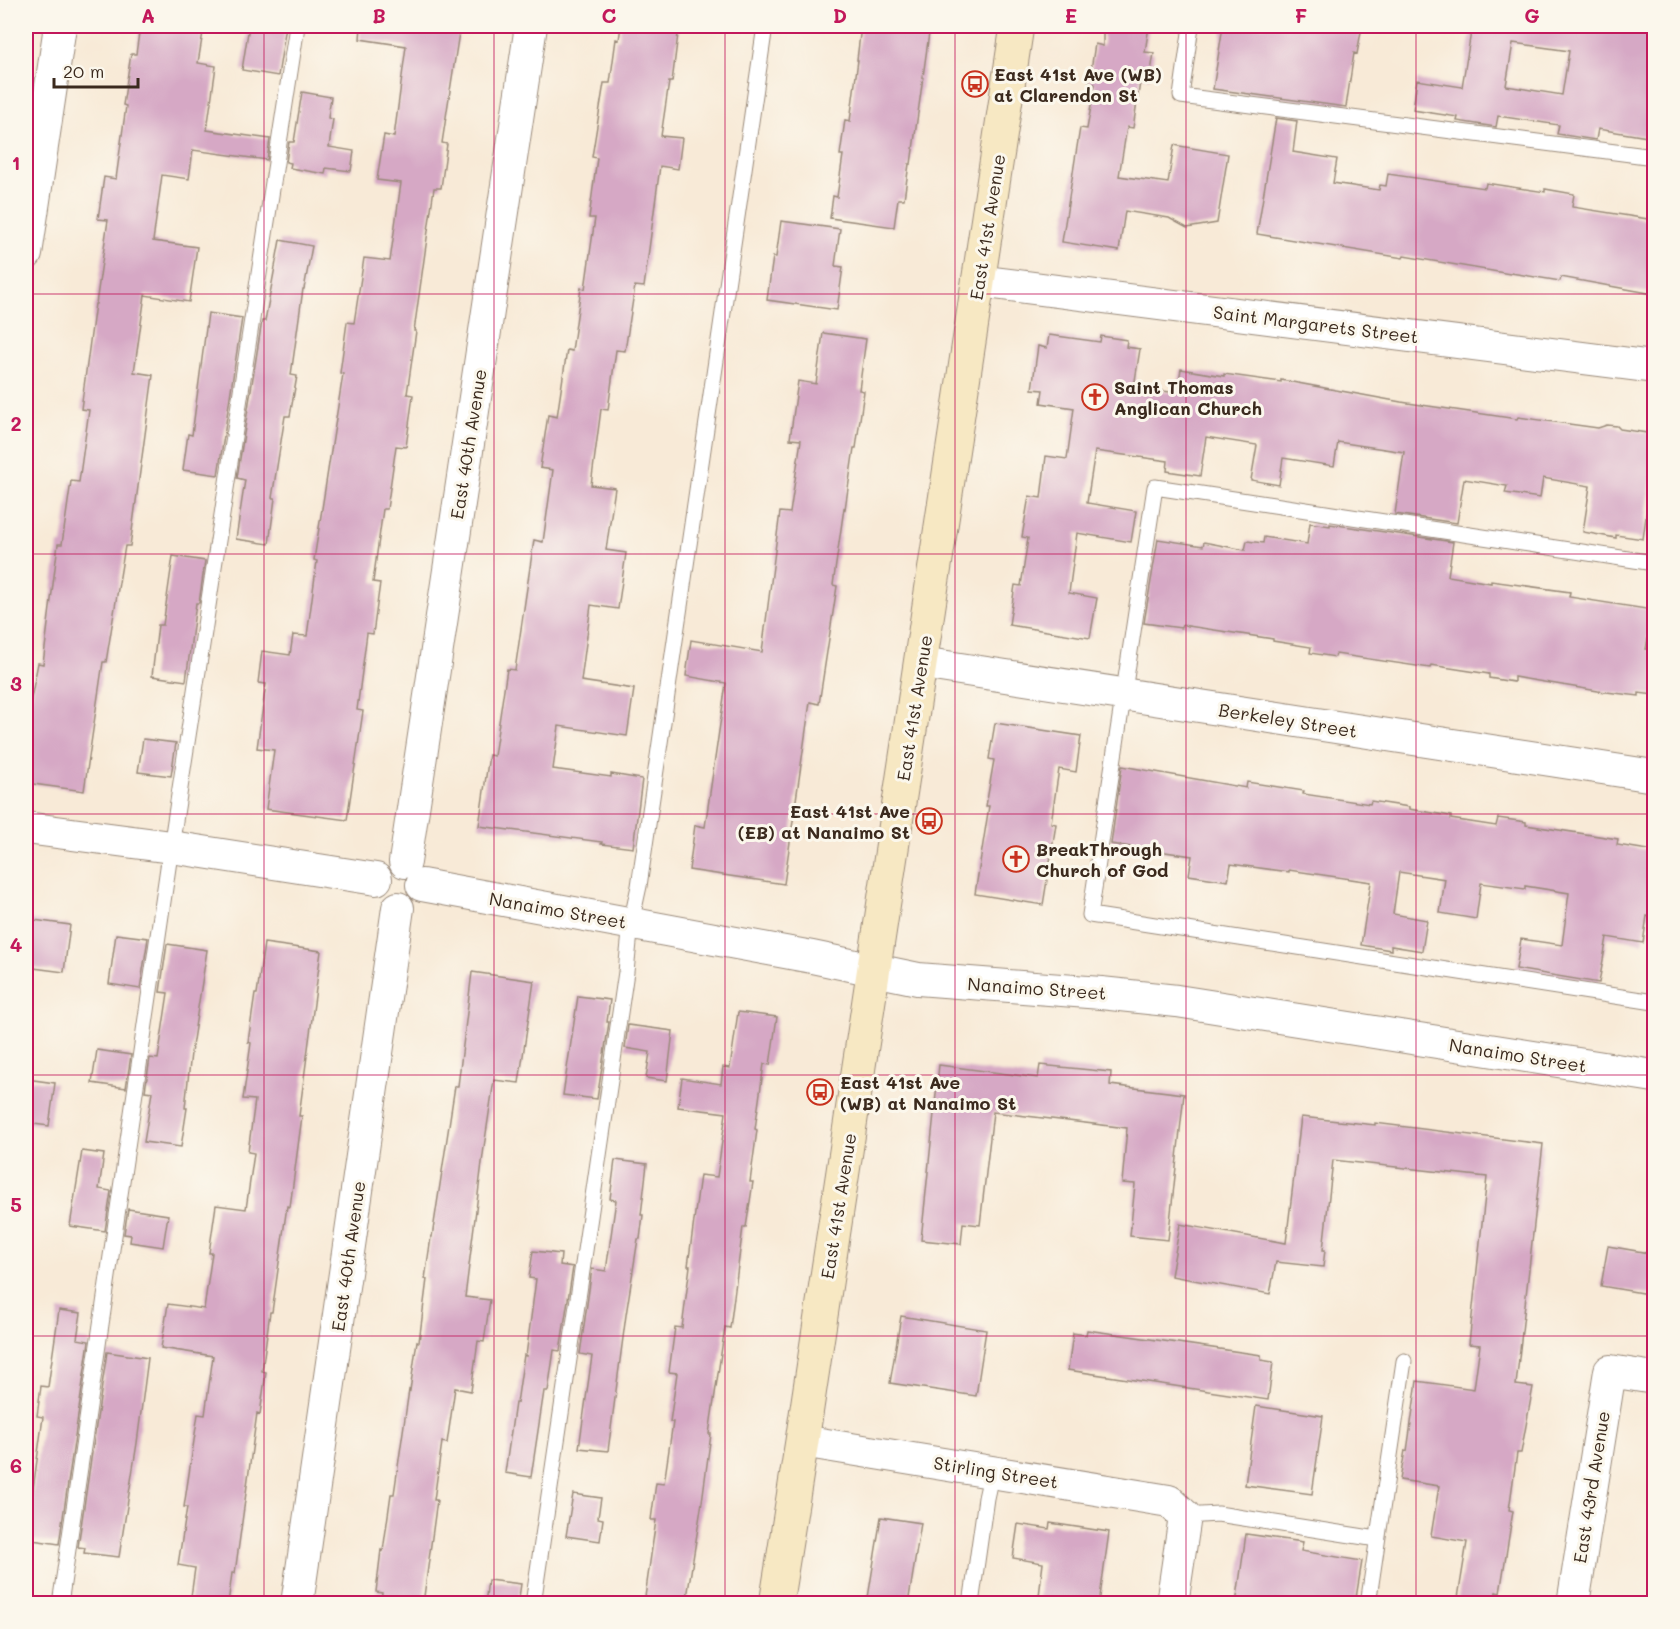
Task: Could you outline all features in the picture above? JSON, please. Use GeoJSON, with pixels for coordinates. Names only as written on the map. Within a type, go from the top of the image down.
{"type":"FeatureCollection","features":[{"type":"Feature","properties":{"kind":"main road","name":"East 41st Avenue"},"geometry":{"type":"LineString","coordinates":[[776,1604],[1017,26]]}},
{"type":"Feature","properties":{"kind":"street"},"geometry":{"type":"LineString","coordinates":[[26,254],[60,26]]}},
{"type":"Feature","properties":{"kind":"street","name":"East 40th Avenue"},"geometry":{"type":"LineString","coordinates":[[414,873],[531,26]]}},
{"type":"Feature","properties":{"kind":"street","name":"Saint Margarets Street"},"geometry":{"type":"LineString","coordinates":[[978,281],[1654,367]]}},
{"type":"Feature","properties":{"kind":"street","name":"Berkeley Street"},"geometry":{"type":"LineString","coordinates":[[921,663],[1654,776]]}},
{"type":"Feature","properties":{"kind":"street"},"geometry":{"type":"LineString","coordinates":[[26,828],[171,847],[376,879]]}},
{"type":"Feature","properties":{"kind":"street"},"geometry":{"type":"LineString","coordinates":[[398,861],[414,873],[421,892],[412,904],[406,907],[391,907],[380,899],[376,879],[384,866],[398,861]]}},
{"type":"Feature","properties":{"kind":"street","name":"Nanaimo Street"},"geometry":{"type":"LineString","coordinates":[[414,873],[631,923],[918,980],[1101,993],[1177,1001],[1654,1076]]}},
{"type":"Feature","properties":{"kind":"street","name":"East 40th Avenue"},"geometry":{"type":"LineString","coordinates":[[297,1604],[398,908]]}},
{"type":"Feature","properties":{"kind":"street","name":"East 43rd Avenue"},"geometry":{"type":"LineString","coordinates":[[1573,1604],[1610,1371],[1654,1378]]}},
{"type":"Feature","properties":{"kind":"street","name":"Stirling Street"},"geometry":{"type":"LineString","coordinates":[[802,1441],[1169,1501],[1185,1516]]}},
{"type":"Feature","properties":{"kind":"street"},"geometry":{"type":"LineString","coordinates":[[1172,1604],[1185,1516]]}},
{"type":"Feature","properties":{"kind":"lane"},"geometry":{"type":"LineString","coordinates":[[60,1604],[171,847],[297,26]]}},
{"type":"Feature","properties":{"kind":"lane"},"geometry":{"type":"LineString","coordinates":[[533,1604],[627,972],[631,923],[639,886],[765,26]]}},
{"type":"Feature","properties":{"kind":"lane"},"geometry":{"type":"LineString","coordinates":[[1191,26],[1181,96],[1654,157]]}},
{"type":"Feature","properties":{"kind":"lane"},"geometry":{"type":"LineString","coordinates":[[1654,563],[1155,487],[1090,915],[1654,1002]]}},
{"type":"Feature","properties":{"kind":"lane"},"geometry":{"type":"LineString","coordinates":[[1368,1604],[1404,1361]]}},
{"type":"Feature","properties":{"kind":"lane"},"geometry":{"type":"LineString","coordinates":[[971,1604],[992,1471]]}},
{"type":"Feature","properties":{"kind":"lane"},"geometry":{"type":"LineString","coordinates":[[1185,1516],[1218,1514],[1377,1539]]}},
{"type":"Feature","properties":{"kind":"building"},"geometry":{"type":"Polygon","coordinates":[[[140,26],[204,26],[198,63],[216,66],[207,130],[270,139],[267,160],[193,150],[189,179],[162,175],[153,241],[197,247],[189,302],[145,295],[134,372],[153,375],[130,546],[125,546],[106,662],[103,662],[84,791],[26,783],[26,724],[38,663],[43,664],[58,544],[62,544],[71,481],[79,482],[89,410],[81,409],[108,220],[98,219],[104,177],[116,179],[126,106],[123,105],[131,54],[136,54],[140,26]]]}},
{"type":"Feature","properties":{"kind":"building"},"geometry":{"type":"Polygon","coordinates":[[[249,26],[286,26],[278,76],[242,70],[249,26]]]}},
{"type":"Feature","properties":{"kind":"building"},"geometry":{"type":"Polygon","coordinates":[[[361,26],[460,26],[442,143],[447,144],[441,188],[434,188],[414,331],[416,331],[407,394],[413,395],[406,447],[396,446],[387,509],[383,509],[373,582],[380,583],[373,634],[367,633],[357,710],[363,711],[347,820],[266,809],[274,750],[257,748],[266,684],[258,683],[262,651],[290,655],[293,635],[307,636],[317,561],[314,560],[343,374],[340,373],[347,322],[354,323],[364,258],[390,261],[401,183],[377,180],[384,135],[394,137],[406,46],[360,39],[361,26]]]}},
{"type":"Feature","properties":{"kind":"building"},"geometry":{"type":"Polygon","coordinates":[[[621,26],[679,26],[672,82],[669,82],[661,136],[682,138],[678,169],[660,166],[644,287],[635,286],[625,351],[616,350],[608,410],[601,409],[591,485],[615,488],[606,550],[626,553],[618,609],[591,605],[581,681],[634,689],[627,736],[559,726],[553,769],[642,779],[633,848],[479,826],[489,755],[494,756],[507,669],[515,670],[534,540],[543,542],[553,470],[540,468],[548,415],[557,417],[567,350],[572,351],[581,288],[585,289],[595,218],[589,218],[597,158],[592,157],[604,83],[610,83],[616,39],[619,40],[621,26]]]}},
{"type":"Feature","properties":{"kind":"building"},"geometry":{"type":"Polygon","coordinates":[[[861,26],[930,26],[911,164],[909,164],[904,199],[898,199],[894,227],[830,218],[833,196],[837,197],[845,120],[850,121],[861,26]]]}},
{"type":"Feature","properties":{"kind":"building"},"geometry":{"type":"Polygon","coordinates":[[[1103,26],[1149,26],[1145,52],[1154,53],[1150,78],[1141,76],[1133,128],[1127,127],[1119,176],[1168,183],[1174,145],[1228,154],[1217,223],[1187,228],[1169,218],[1125,211],[1119,251],[1062,242],[1080,128],[1087,129],[1095,84],[1089,83],[1095,44],[1103,46],[1103,26]]]}},
{"type":"Feature","properties":{"kind":"building"},"geometry":{"type":"Polygon","coordinates":[[[1223,26],[1362,26],[1357,54],[1354,53],[1346,107],[1213,89],[1223,26]]]}},
{"type":"Feature","properties":{"kind":"building"},"geometry":{"type":"Polygon","coordinates":[[[1472,26],[1654,26],[1654,138],[1598,129],[1596,140],[1557,134],[1559,125],[1498,116],[1496,127],[1457,121],[1458,117],[1413,110],[1417,80],[1462,87],[1472,26]],[[1513,43],[1506,86],[1562,95],[1569,51],[1513,43]]]}},
{"type":"Feature","properties":{"kind":"building"},"geometry":{"type":"Polygon","coordinates":[[[302,92],[331,97],[328,118],[333,119],[329,147],[354,151],[351,171],[326,168],[325,174],[290,168],[291,163],[286,162],[289,142],[294,142],[302,92]]]}},
{"type":"Feature","properties":{"kind":"building"},"geometry":{"type":"Polygon","coordinates":[[[1276,118],[1297,121],[1293,152],[1337,159],[1333,183],[1379,190],[1380,185],[1386,186],[1388,174],[1485,188],[1486,183],[1545,192],[1545,189],[1574,194],[1572,207],[1654,220],[1654,294],[1561,277],[1560,281],[1510,274],[1257,234],[1276,118]]]}},
{"type":"Feature","properties":{"kind":"building"},"geometry":{"type":"Polygon","coordinates":[[[781,221],[840,229],[835,266],[843,267],[837,310],[767,300],[781,221]]]}},
{"type":"Feature","properties":{"kind":"building"},"geometry":{"type":"Polygon","coordinates":[[[280,240],[312,246],[303,289],[291,375],[297,376],[290,416],[285,416],[272,498],[275,498],[269,544],[236,539],[245,480],[237,478],[262,321],[265,321],[280,240]]]}},
{"type":"Feature","properties":{"kind":"building"},"geometry":{"type":"Polygon","coordinates":[[[208,313],[242,318],[218,475],[183,470],[188,434],[192,435],[208,313]]]}},
{"type":"Feature","properties":{"kind":"building"},"geometry":{"type":"Polygon","coordinates":[[[823,333],[866,339],[859,390],[864,391],[844,508],[833,585],[837,586],[819,704],[810,702],[784,884],[689,870],[695,825],[705,827],[726,683],[686,676],[691,640],[762,652],[780,512],[790,513],[801,440],[790,439],[798,381],[816,384],[823,333]]]}},
{"type":"Feature","properties":{"kind":"building"},"geometry":{"type":"Polygon","coordinates":[[[1049,335],[1100,342],[1101,336],[1127,340],[1126,347],[1140,349],[1134,387],[1177,393],[1181,369],[1224,376],[1224,374],[1281,382],[1281,380],[1401,402],[1517,419],[1518,417],[1598,428],[1607,425],[1617,426],[1620,429],[1654,434],[1654,480],[1651,480],[1643,539],[1616,535],[1616,538],[1583,532],[1590,486],[1543,478],[1540,498],[1505,493],[1507,486],[1464,479],[1457,523],[1395,514],[1404,452],[1338,442],[1334,466],[1283,458],[1279,485],[1251,480],[1257,445],[1206,437],[1200,476],[1167,471],[1168,461],[1095,451],[1087,503],[1136,511],[1131,542],[1077,533],[1069,593],[1097,598],[1090,638],[1009,625],[1015,585],[1021,586],[1028,538],[1022,537],[1029,496],[1041,498],[1046,456],[1067,459],[1074,408],[1041,403],[1043,390],[1032,389],[1038,346],[1047,348],[1049,335]]]}},
{"type":"Feature","properties":{"kind":"building"},"geometry":{"type":"Polygon","coordinates":[[[1310,523],[1453,542],[1448,576],[1570,592],[1569,597],[1653,610],[1646,649],[1654,650],[1654,695],[1639,693],[1639,696],[1598,691],[1514,677],[1514,682],[1489,678],[1489,674],[1431,665],[1430,668],[1336,654],[1335,657],[1310,653],[1311,647],[1273,641],[1273,639],[1182,625],[1181,628],[1144,623],[1158,539],[1203,546],[1204,542],[1245,550],[1247,541],[1263,543],[1264,537],[1307,544],[1310,523]]]}},
{"type":"Feature","properties":{"kind":"building"},"geometry":{"type":"Polygon","coordinates":[[[173,556],[205,561],[199,603],[196,603],[186,681],[152,676],[158,625],[163,625],[173,556]]]}},
{"type":"Feature","properties":{"kind":"building"},"geometry":{"type":"Polygon","coordinates":[[[995,723],[1081,736],[1076,772],[1059,769],[1051,823],[1056,824],[1043,905],[975,894],[989,806],[986,806],[994,760],[989,759],[995,723]]]}},
{"type":"Feature","properties":{"kind":"building"},"geometry":{"type":"Polygon","coordinates":[[[143,739],[176,743],[171,776],[138,772],[143,739]]]}},
{"type":"Feature","properties":{"kind":"building"},"geometry":{"type":"Polygon","coordinates":[[[1122,766],[1246,788],[1247,782],[1304,791],[1303,794],[1409,807],[1409,809],[1451,816],[1451,819],[1496,826],[1498,818],[1526,822],[1526,825],[1618,839],[1617,845],[1654,851],[1654,918],[1647,916],[1643,943],[1607,937],[1599,983],[1516,969],[1521,939],[1562,945],[1569,893],[1525,886],[1525,889],[1481,883],[1476,919],[1440,913],[1445,879],[1399,872],[1393,914],[1427,920],[1422,951],[1391,946],[1391,950],[1361,945],[1371,882],[1231,864],[1228,881],[1189,875],[1192,856],[1111,844],[1122,766]]]}},
{"type":"Feature","properties":{"kind":"building"},"geometry":{"type":"Polygon","coordinates":[[[26,919],[70,925],[64,972],[26,967],[26,919]]]}},
{"type":"Feature","properties":{"kind":"building"},"geometry":{"type":"Polygon","coordinates":[[[116,934],[148,938],[140,989],[109,984],[116,934]]]}},
{"type":"Feature","properties":{"kind":"building"},"geometry":{"type":"Polygon","coordinates":[[[264,943],[321,951],[299,1116],[302,1116],[290,1207],[287,1206],[272,1312],[270,1312],[262,1371],[266,1372],[260,1414],[257,1413],[235,1573],[232,1573],[228,1604],[190,1604],[195,1568],[178,1565],[198,1414],[205,1415],[213,1356],[161,1348],[168,1304],[204,1309],[216,1205],[246,1209],[254,1153],[248,1152],[255,1100],[243,1099],[251,1043],[248,1042],[264,943]]]}},
{"type":"Feature","properties":{"kind":"building"},"geometry":{"type":"Polygon","coordinates":[[[167,944],[207,950],[191,1053],[185,1108],[187,1108],[181,1147],[144,1142],[152,1092],[145,1091],[150,1058],[158,1059],[168,993],[160,992],[167,944]]]}},
{"type":"Feature","properties":{"kind":"building"},"geometry":{"type":"Polygon","coordinates":[[[472,972],[534,981],[519,1083],[494,1080],[484,1147],[465,1297],[490,1300],[484,1342],[478,1341],[471,1391],[455,1388],[447,1443],[442,1442],[423,1604],[381,1604],[382,1593],[376,1592],[381,1550],[383,1551],[391,1494],[394,1494],[417,1341],[419,1342],[431,1237],[455,1086],[458,1086],[472,972]]]}},
{"type":"Feature","properties":{"kind":"building"},"geometry":{"type":"Polygon","coordinates":[[[578,996],[610,1000],[607,1022],[609,1022],[597,1099],[563,1095],[578,996]]]}},
{"type":"Feature","properties":{"kind":"building"},"geometry":{"type":"Polygon","coordinates":[[[738,1012],[777,1017],[770,1065],[764,1064],[750,1182],[753,1182],[746,1227],[743,1227],[730,1328],[725,1327],[686,1604],[644,1604],[656,1520],[651,1520],[656,1483],[664,1484],[673,1422],[670,1422],[677,1373],[669,1372],[675,1327],[682,1328],[700,1175],[717,1177],[726,1113],[678,1107],[682,1078],[721,1084],[723,1067],[730,1068],[738,1012]]]}},
{"type":"Feature","properties":{"kind":"building"},"geometry":{"type":"Polygon","coordinates":[[[628,1025],[673,1031],[667,1081],[646,1078],[650,1052],[625,1048],[628,1025]]]}},
{"type":"Feature","properties":{"kind":"building"},"geometry":{"type":"Polygon","coordinates":[[[97,1050],[131,1055],[126,1088],[92,1083],[97,1050]]]}},
{"type":"Feature","properties":{"kind":"building"},"geometry":{"type":"Polygon","coordinates":[[[939,1065],[1038,1078],[1040,1065],[1111,1072],[1110,1085],[1184,1094],[1168,1240],[1130,1236],[1135,1184],[1122,1183],[1127,1128],[993,1112],[980,1225],[963,1223],[961,1244],[921,1240],[939,1065]]]}},
{"type":"Feature","properties":{"kind":"building"},"geometry":{"type":"Polygon","coordinates":[[[26,1079],[55,1083],[49,1126],[26,1123],[26,1079]]]}},
{"type":"Feature","properties":{"kind":"building"},"geometry":{"type":"Polygon","coordinates":[[[1301,1117],[1375,1125],[1375,1123],[1543,1144],[1516,1385],[1533,1387],[1521,1453],[1517,1453],[1509,1510],[1513,1511],[1500,1593],[1496,1592],[1494,1604],[1457,1604],[1467,1542],[1431,1536],[1439,1486],[1400,1480],[1405,1450],[1407,1451],[1417,1381],[1474,1389],[1480,1345],[1469,1344],[1487,1177],[1333,1160],[1323,1267],[1276,1262],[1270,1294],[1171,1276],[1180,1224],[1286,1243],[1301,1117]]]}},
{"type":"Feature","properties":{"kind":"building"},"geometry":{"type":"Polygon","coordinates":[[[82,1151],[104,1154],[99,1189],[111,1191],[105,1231],[70,1226],[82,1151]]]}},
{"type":"Feature","properties":{"kind":"building"},"geometry":{"type":"Polygon","coordinates":[[[615,1160],[647,1164],[640,1239],[638,1239],[626,1315],[608,1451],[579,1448],[592,1356],[580,1354],[592,1269],[606,1271],[616,1200],[610,1199],[615,1160]]]}},
{"type":"Feature","properties":{"kind":"building"},"geometry":{"type":"Polygon","coordinates":[[[128,1209],[168,1215],[163,1247],[130,1242],[131,1235],[124,1234],[128,1209]]]}},
{"type":"Feature","properties":{"kind":"building"},"geometry":{"type":"Polygon","coordinates":[[[1608,1246],[1654,1254],[1654,1295],[1601,1286],[1608,1246]]]}},
{"type":"Feature","properties":{"kind":"building"},"geometry":{"type":"Polygon","coordinates":[[[533,1251],[561,1254],[560,1265],[573,1267],[560,1351],[554,1350],[548,1391],[544,1391],[531,1477],[505,1473],[515,1403],[517,1403],[524,1355],[526,1356],[536,1279],[529,1278],[533,1251]]]}},
{"type":"Feature","properties":{"kind":"building"},"geometry":{"type":"Polygon","coordinates":[[[59,1310],[81,1313],[77,1339],[89,1341],[59,1544],[26,1539],[26,1517],[29,1518],[43,1417],[37,1416],[41,1386],[48,1387],[59,1310]]]}},
{"type":"Feature","properties":{"kind":"building"},"geometry":{"type":"Polygon","coordinates":[[[901,1316],[986,1330],[976,1396],[890,1383],[901,1316]]]}},
{"type":"Feature","properties":{"kind":"building"},"geometry":{"type":"Polygon","coordinates":[[[1087,1330],[1261,1355],[1261,1360],[1273,1362],[1268,1400],[1068,1370],[1073,1333],[1086,1335],[1087,1330]]]}},
{"type":"Feature","properties":{"kind":"building"},"geometry":{"type":"Polygon","coordinates":[[[107,1352],[148,1358],[119,1557],[84,1553],[85,1548],[78,1547],[107,1352]]]}},
{"type":"Feature","properties":{"kind":"building"},"geometry":{"type":"Polygon","coordinates":[[[1256,1406],[1323,1416],[1312,1494],[1245,1485],[1256,1406]]]}},
{"type":"Feature","properties":{"kind":"building"},"geometry":{"type":"Polygon","coordinates":[[[573,1494],[601,1498],[598,1518],[603,1519],[600,1541],[566,1536],[573,1494]]]}},
{"type":"Feature","properties":{"kind":"building"},"geometry":{"type":"Polygon","coordinates":[[[881,1517],[921,1523],[908,1604],[867,1604],[881,1517]]]}},
{"type":"Feature","properties":{"kind":"building"},"geometry":{"type":"Polygon","coordinates":[[[1050,1523],[1109,1532],[1099,1604],[1038,1604],[1043,1563],[1013,1558],[1018,1524],[1049,1529],[1050,1523]]]}},
{"type":"Feature","properties":{"kind":"building"},"geometry":{"type":"Polygon","coordinates":[[[1246,1534],[1303,1542],[1301,1551],[1362,1561],[1355,1604],[1236,1604],[1246,1534]]]}},
{"type":"Feature","properties":{"kind":"building"},"geometry":{"type":"Polygon","coordinates":[[[488,1580],[521,1584],[518,1604],[485,1604],[488,1580]]]}},
{"type":"Feature","properties":{"kind":"place","name":"East 41st Ave (WB) at Clarendon St"},"geometry":{"type":"Point","coordinates":[975,84]}},
{"type":"Feature","properties":{"kind":"place","name":"Saint Thomas Anglican Church"},"geometry":{"type":"Point","coordinates":[1095,397]}},
{"type":"Feature","properties":{"kind":"place","name":"East 41st Ave (EB) at Nanaimo St"},"geometry":{"type":"Point","coordinates":[929,821]}},
{"type":"Feature","properties":{"kind":"place","name":"BreakThrough Church of God"},"geometry":{"type":"Point","coordinates":[1016,859]}},
{"type":"Feature","properties":{"kind":"place","name":"East 41st Ave (WB) at Nanaimo St"},"geometry":{"type":"Point","coordinates":[820,1092]}}]}
